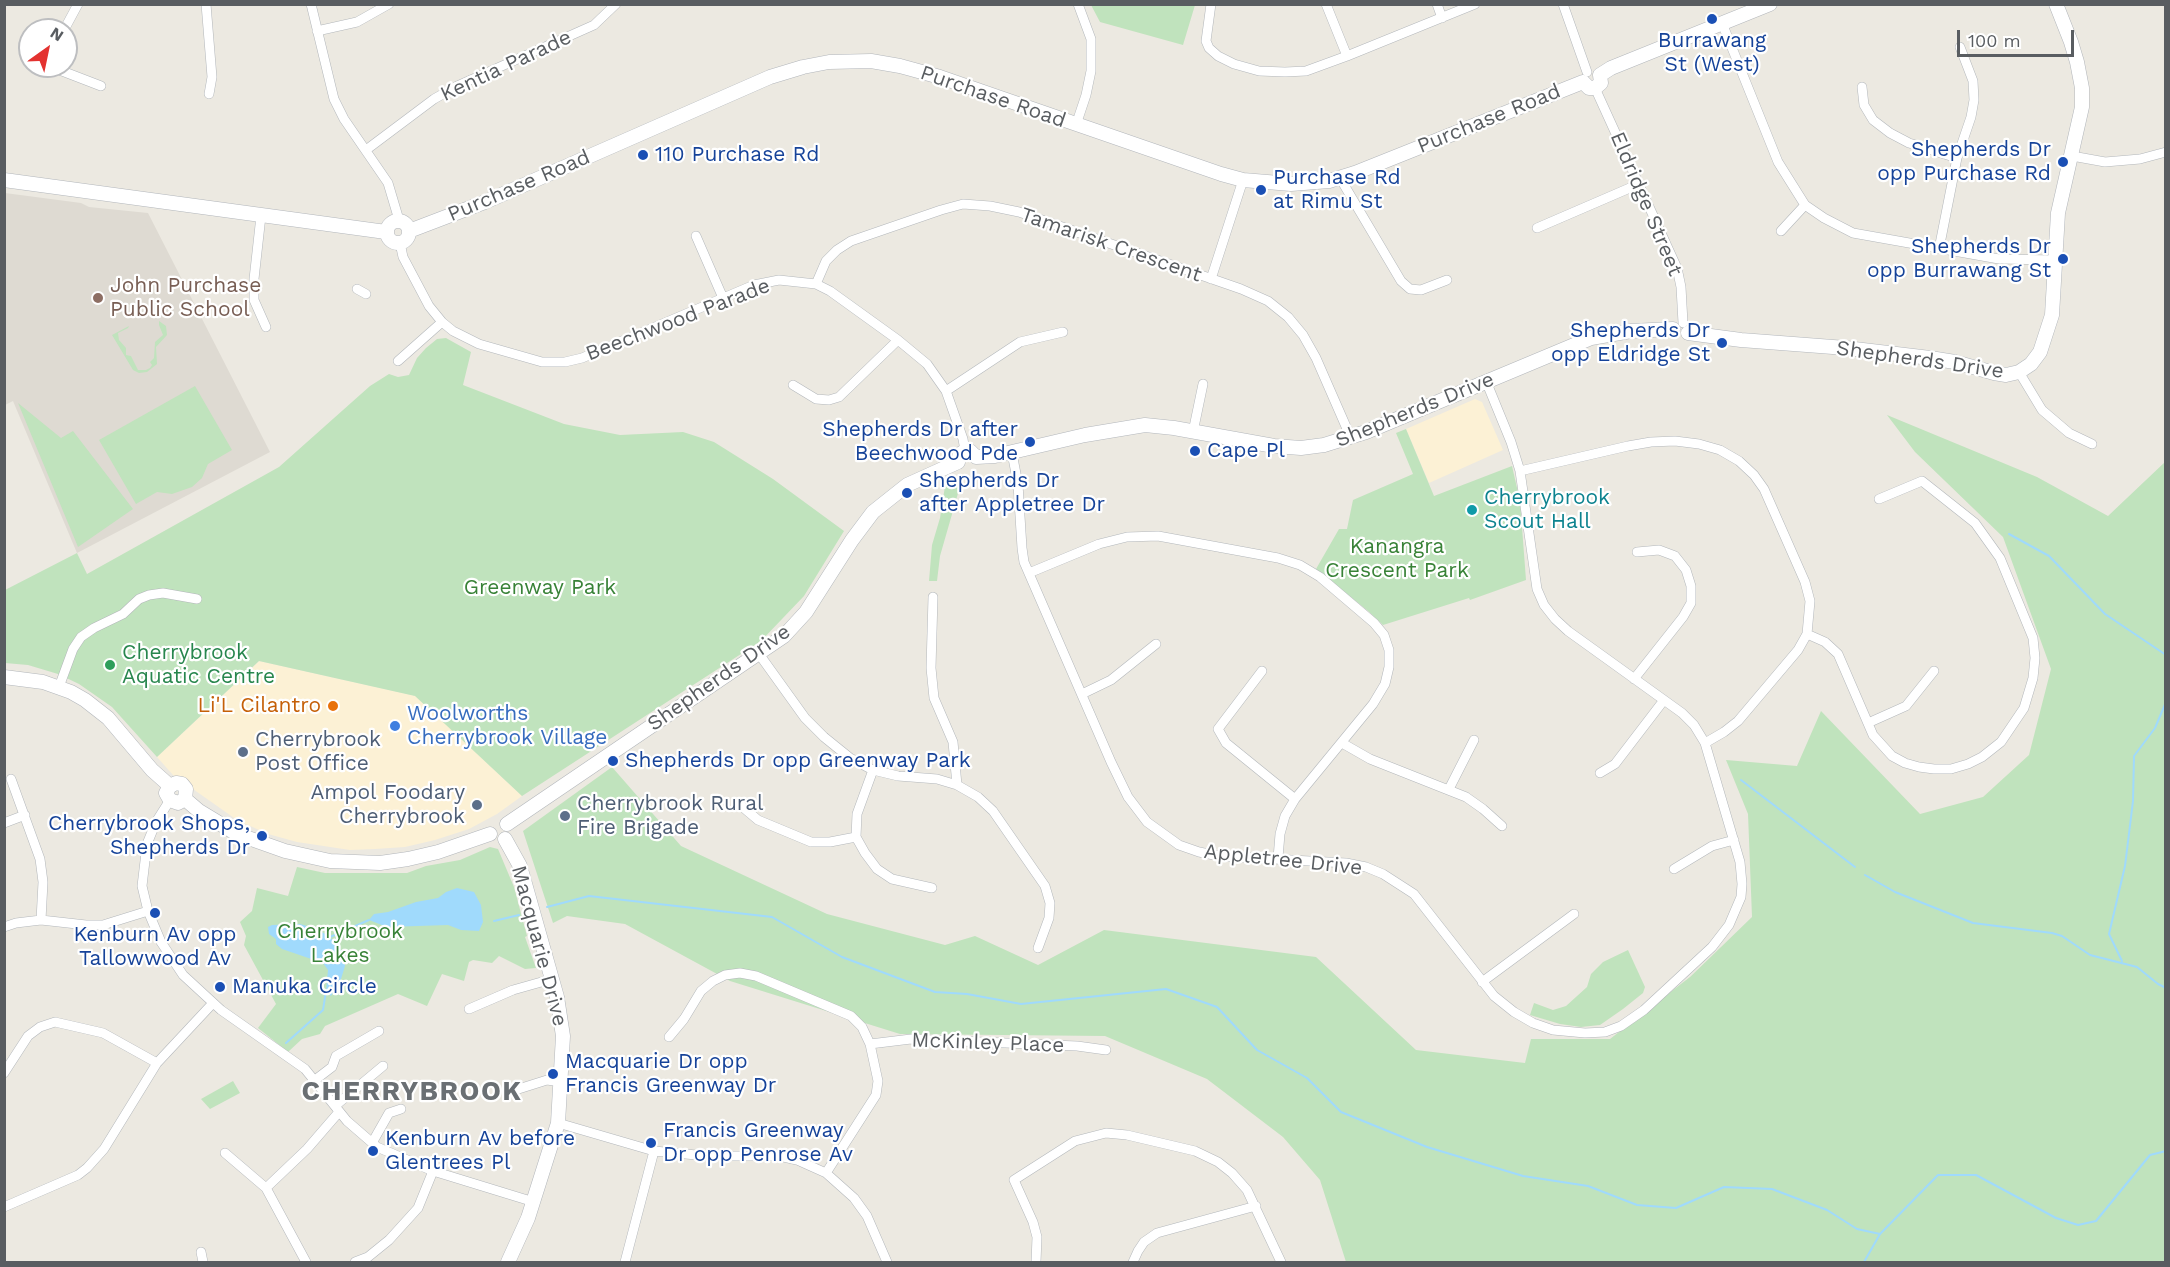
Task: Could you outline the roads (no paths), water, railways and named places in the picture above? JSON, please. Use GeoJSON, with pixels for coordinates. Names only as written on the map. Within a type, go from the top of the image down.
{"type":"FeatureCollection","features":[{"type":"Feature","properties":{"kind":"main road","name":"Purchase Road"},"geometry":{"type":"LineString","coordinates":[[409,231],[485,202],[770,77],[829,62],[871,61],[940,77],[1243,180],[1291,184],[1314,183],[1340,178],[1591,79],[1611,68],[1770,4]]}},
{"type":"Feature","properties":{"kind":"main road","name":"Shepherds Drive"},"geometry":{"type":"LineString","coordinates":[[507,824],[784,636],[806,612],[852,540],[873,512],[907,485],[966,457],[1012,453],[1133,426],[1160,426],[1288,448],[1313,447],[1351,438],[1591,338],[1631,331],[1681,329],[1741,340],[1846,348],[1930,358],[2006,375],[2019,372],[2037,358],[2048,332],[2052,315],[2058,213],[2080,117],[2082,88],[2071,42],[2056,4]]}},
{"type":"Feature","properties":{"kind":"main road"},"geometry":{"type":"LineString","coordinates":[[4,180],[386,232]]}},
{"type":"Feature","properties":{"kind":"main road"},"geometry":{"type":"LineString","coordinates":[[399,220],[405,223],[409,231],[407,239],[400,243],[391,241],[386,232],[391,222],[399,220]]}},
{"type":"Feature","properties":{"kind":"main road"},"geometry":{"type":"LineString","coordinates":[[4,677],[28,679],[59,687],[85,700],[108,718],[152,770],[170,786]]}},
{"type":"Feature","properties":{"kind":"main road"},"geometry":{"type":"LineString","coordinates":[[176,783],[182,784],[186,789],[185,799],[178,803],[170,800],[166,793],[170,786],[176,783]]}},
{"type":"Feature","properties":{"kind":"main road"},"geometry":{"type":"LineString","coordinates":[[185,799],[199,811],[237,834],[285,851],[330,861],[380,863],[408,859],[438,852],[490,834]]}},
{"type":"Feature","properties":{"kind":"main road"},"geometry":{"type":"LineString","coordinates":[[501,821],[507,824],[509,833],[505,839],[497,840],[490,834],[490,827],[495,822],[501,821]]}},
{"type":"Feature","properties":{"kind":"main road","name":"Macquarie Drive"},"geometry":{"type":"LineString","coordinates":[[505,839],[520,866],[552,979],[562,1021],[563,1036],[558,1123],[534,1202],[522,1235],[508,1263]]}},
{"type":"Feature","properties":{"kind":"street"},"geometry":{"type":"LineString","coordinates":[[70,18],[78,4]]}},
{"type":"Feature","properties":{"kind":"street"},"geometry":{"type":"LineString","coordinates":[[206,4],[212,77],[209,94]]}},
{"type":"Feature","properties":{"kind":"street"},"geometry":{"type":"LineString","coordinates":[[311,4],[334,99],[344,119],[388,183],[399,220]]}},
{"type":"Feature","properties":{"kind":"street"},"geometry":{"type":"LineString","coordinates":[[317,31],[357,22],[389,4]]}},
{"type":"Feature","properties":{"kind":"street","name":"Kentia Parade"},"geometry":{"type":"LineString","coordinates":[[366,150],[434,99],[457,86],[594,25],[616,4]]}},
{"type":"Feature","properties":{"kind":"street"},"geometry":{"type":"LineString","coordinates":[[1076,125],[1091,71],[1091,39],[1078,4]]}},
{"type":"Feature","properties":{"kind":"street"},"geometry":{"type":"LineString","coordinates":[[1211,4],[1206,41],[1209,48],[1233,64],[1259,71],[1285,72],[1306,70],[1347,56],[1475,4]]}},
{"type":"Feature","properties":{"kind":"street"},"geometry":{"type":"LineString","coordinates":[[1326,4],[1347,56]]}},
{"type":"Feature","properties":{"kind":"street"},"geometry":{"type":"LineString","coordinates":[[1437,4],[1442,18]]}},
{"type":"Feature","properties":{"kind":"street","name":"Eldridge Street"},"geometry":{"type":"LineString","coordinates":[[1563,4],[1591,79],[1677,268],[1681,287],[1681,329]]}},
{"type":"Feature","properties":{"kind":"street"},"geometry":{"type":"LineString","coordinates":[[1722,23],[1778,162],[1805,206],[1853,233],[1999,259],[2055,260]]}},
{"type":"Feature","properties":{"kind":"street"},"geometry":{"type":"LineString","coordinates":[[1939,249],[1957,158],[1971,117],[1974,100],[1972,81],[1960,47]]}},
{"type":"Feature","properties":{"kind":"street"},"geometry":{"type":"LineString","coordinates":[[78,77],[100,86]]}},
{"type":"Feature","properties":{"kind":"street"},"geometry":{"type":"LineString","coordinates":[[1862,87],[1864,105],[1873,120],[1890,133],[1909,143],[1957,158]]}},
{"type":"Feature","properties":{"kind":"street"},"geometry":{"type":"LineString","coordinates":[[2072,156],[2105,162],[2140,159],[2166,152]]}},
{"type":"Feature","properties":{"kind":"street"},"geometry":{"type":"LineString","coordinates":[[1340,178],[1401,281],[1410,289],[1421,290],[1447,280]]}},
{"type":"Feature","properties":{"kind":"street"},"geometry":{"type":"LineString","coordinates":[[1211,279],[1243,180]]}},
{"type":"Feature","properties":{"kind":"street"},"geometry":{"type":"LineString","coordinates":[[1537,228],[1639,184]]}},
{"type":"Feature","properties":{"kind":"street","name":"Tamarisk Crescent"},"geometry":{"type":"LineString","coordinates":[[816,284],[826,261],[851,241],[963,204],[990,206],[1019,212],[1268,301],[1288,317],[1303,335],[1316,358],[1351,438]]}},
{"type":"Feature","properties":{"kind":"street"},"geometry":{"type":"LineString","coordinates":[[1781,231],[1805,206]]}},
{"type":"Feature","properties":{"kind":"street"},"geometry":{"type":"LineString","coordinates":[[261,216],[254,300],[266,327]]}},
{"type":"Feature","properties":{"kind":"street"},"geometry":{"type":"LineString","coordinates":[[696,236],[723,298]]}},
{"type":"Feature","properties":{"kind":"street","name":"Beechwood Parade"},"geometry":{"type":"LineString","coordinates":[[400,243],[403,257],[429,306],[442,322],[464,338],[478,344],[542,362],[565,362],[582,358],[754,285],[778,280],[816,284],[830,291],[898,340],[927,364],[946,391],[963,439],[966,457]]}},
{"type":"Feature","properties":{"kind":"street"},"geometry":{"type":"LineString","coordinates":[[357,289],[366,294]]}},
{"type":"Feature","properties":{"kind":"street"},"geometry":{"type":"LineString","coordinates":[[398,361],[442,322]]}},
{"type":"Feature","properties":{"kind":"street"},"geometry":{"type":"LineString","coordinates":[[946,391],[1020,342],[1063,332]]}},
{"type":"Feature","properties":{"kind":"street"},"geometry":{"type":"LineString","coordinates":[[793,385],[816,399],[829,400],[839,397],[898,340]]}},
{"type":"Feature","properties":{"kind":"street"},"geometry":{"type":"LineString","coordinates":[[2019,372],[2042,410],[2070,433],[2092,444]]}},
{"type":"Feature","properties":{"kind":"street","name":"Appletree Drive"},"geometry":{"type":"LineString","coordinates":[[1012,453],[1018,484],[1022,548],[1029,573],[1128,797],[1147,822],[1179,845],[1198,852],[1219,856],[1278,858],[1356,865],[1383,873],[1414,894],[1482,982],[1494,996],[1514,1012],[1533,1023],[1553,1030],[1584,1033],[1605,1032],[1622,1026],[1644,1010],[1703,955],[1729,925],[1741,897],[1740,862],[1705,743],[1694,725],[1682,713],[1568,631],[1544,604],[1537,589],[1520,471],[1511,442],[1486,381]]}},
{"type":"Feature","properties":{"kind":"street"},"geometry":{"type":"LineString","coordinates":[[1193,432],[1203,384]]}},
{"type":"Feature","properties":{"kind":"street"},"geometry":{"type":"LineString","coordinates":[[1520,471],[1651,442],[1675,441],[1700,444],[1720,450],[1739,461],[1754,475],[1764,489],[1805,582],[1810,601],[1807,634],[1798,650],[1738,721],[1705,743]]}},
{"type":"Feature","properties":{"kind":"street"},"geometry":{"type":"LineString","coordinates":[[1807,634],[1825,642],[1838,654],[1874,735],[1892,756],[1919,767],[1951,769],[1982,757],[2001,742],[2024,708],[2033,678],[2035,658],[2033,638],[2000,558],[1975,523],[1922,481],[1879,498]]}},
{"type":"Feature","properties":{"kind":"street"},"geometry":{"type":"LineString","coordinates":[[1029,573],[1099,544],[1127,537],[1158,536],[1278,558],[1300,565],[1320,578],[1374,622],[1384,635],[1389,650],[1389,667],[1385,684],[1373,704],[1295,799],[1282,825],[1278,858]]}},
{"type":"Feature","properties":{"kind":"street"},"geometry":{"type":"LineString","coordinates":[[1634,678],[1683,617],[1691,603],[1691,586],[1686,570],[1675,556],[1659,550],[1637,552]]}},
{"type":"Feature","properties":{"kind":"street"},"geometry":{"type":"LineString","coordinates":[[59,687],[73,649],[81,637],[123,614],[139,599],[163,593],[198,599]]}},
{"type":"Feature","properties":{"kind":"street"},"geometry":{"type":"LineString","coordinates":[[933,597],[931,668],[934,698],[953,742],[957,784]]}},
{"type":"Feature","properties":{"kind":"street"},"geometry":{"type":"LineString","coordinates":[[1082,694],[1111,680],[1156,644]]}},
{"type":"Feature","properties":{"kind":"street"},"geometry":{"type":"LineString","coordinates":[[759,654],[805,718],[850,758],[873,770],[898,776],[937,779],[957,784],[978,797],[993,811],[1045,886],[1050,903],[1049,918],[1038,948]]}},
{"type":"Feature","properties":{"kind":"street"},"geometry":{"type":"LineString","coordinates":[[1262,671],[1218,729],[1226,743],[1295,799]]}},
{"type":"Feature","properties":{"kind":"street"},"geometry":{"type":"LineString","coordinates":[[1868,723],[1906,706],[1934,671]]}},
{"type":"Feature","properties":{"kind":"street"},"geometry":{"type":"LineString","coordinates":[[1600,772],[1615,764],[1664,700]]}},
{"type":"Feature","properties":{"kind":"street"},"geometry":{"type":"LineString","coordinates":[[1449,789],[1474,740]]}},
{"type":"Feature","properties":{"kind":"street"},"geometry":{"type":"LineString","coordinates":[[1342,742],[1370,759],[1449,789],[1483,808],[1502,826]]}},
{"type":"Feature","properties":{"kind":"street"},"geometry":{"type":"LineString","coordinates":[[873,770],[857,814],[856,837],[877,869],[892,879],[932,888]]}},
{"type":"Feature","properties":{"kind":"street"},"geometry":{"type":"LineString","coordinates":[[10,779],[40,859],[43,882],[41,920]]}},
{"type":"Feature","properties":{"kind":"street"},"geometry":{"type":"LineString","coordinates":[[170,800],[156,822],[147,843],[142,886],[148,911],[171,959],[183,975],[213,1003],[305,1069],[353,1127],[384,1151],[433,1172],[534,1202]]}},
{"type":"Feature","properties":{"kind":"street"},"geometry":{"type":"LineString","coordinates":[[739,804],[758,820],[811,842],[830,842],[856,837]]}},
{"type":"Feature","properties":{"kind":"street"},"geometry":{"type":"LineString","coordinates":[[4,823],[25,815]]}},
{"type":"Feature","properties":{"kind":"street"},"geometry":{"type":"LineString","coordinates":[[1674,869],[1712,846],[1734,840]]}},
{"type":"Feature","properties":{"kind":"street"},"geometry":{"type":"LineString","coordinates":[[4,927],[41,920],[103,925],[148,911]]}},
{"type":"Feature","properties":{"kind":"street"},"geometry":{"type":"LineString","coordinates":[[1482,982],[1574,914]]}},
{"type":"Feature","properties":{"kind":"street"},"geometry":{"type":"LineString","coordinates":[[669,1037],[701,992],[713,981],[725,975],[740,973],[756,976],[851,1016],[862,1027],[870,1044],[878,1081],[876,1095],[826,1173]]}},
{"type":"Feature","properties":{"kind":"street"},"geometry":{"type":"LineString","coordinates":[[469,1009],[513,990],[552,979]]}},
{"type":"Feature","properties":{"kind":"street"},"geometry":{"type":"LineString","coordinates":[[4,1207],[78,1175],[87,1168],[104,1149],[157,1064],[213,1003]]}},
{"type":"Feature","properties":{"kind":"street"},"geometry":{"type":"LineString","coordinates":[[4,1073],[28,1036],[40,1027],[55,1022],[103,1033],[157,1064]]}},
{"type":"Feature","properties":{"kind":"street"},"geometry":{"type":"LineString","coordinates":[[315,1080],[332,1067],[336,1056],[379,1031]]}},
{"type":"Feature","properties":{"kind":"street","name":"McKinley Place"},"geometry":{"type":"LineString","coordinates":[[870,1044],[911,1040],[1077,1046],[1106,1050]]}},
{"type":"Feature","properties":{"kind":"street"},"geometry":{"type":"LineString","coordinates":[[266,1188],[307,1149],[337,1109],[383,1066]]}},
{"type":"Feature","properties":{"kind":"street"},"geometry":{"type":"LineString","coordinates":[[509,1092],[547,1080],[561,1082]]}},
{"type":"Feature","properties":{"kind":"street"},"geometry":{"type":"LineString","coordinates":[[372,1143],[389,1113],[401,1109]]}},
{"type":"Feature","properties":{"kind":"street"},"geometry":{"type":"LineString","coordinates":[[558,1123],[654,1151],[707,1156],[779,1156],[797,1160],[826,1173],[845,1189],[872,1226],[887,1263]]}},
{"type":"Feature","properties":{"kind":"street"},"geometry":{"type":"LineString","coordinates":[[1036,1263],[1037,1237],[1033,1222],[1014,1180],[1076,1141],[1106,1133],[1127,1135],[1195,1151],[1218,1162],[1232,1173],[1247,1190],[1281,1263]]}},
{"type":"Feature","properties":{"kind":"street"},"geometry":{"type":"LineString","coordinates":[[628,1262],[654,1151]]}},
{"type":"Feature","properties":{"kind":"street"},"geometry":{"type":"LineString","coordinates":[[225,1154],[266,1188],[306,1263]]}},
{"type":"Feature","properties":{"kind":"street"},"geometry":{"type":"LineString","coordinates":[[355,1263],[368,1257],[389,1240],[418,1208],[433,1172]]}},
{"type":"Feature","properties":{"kind":"street"},"geometry":{"type":"LineString","coordinates":[[1133,1263],[1144,1242],[1157,1233],[1256,1206]]}},
{"type":"Feature","properties":{"kind":"street"},"geometry":{"type":"LineString","coordinates":[[201,1252],[202,1263]]}},
{"type":"Feature","properties":{"kind":"water"},"geometry":{"type":"Polygon","coordinates":[[[457,888],[474,892],[481,905],[483,922],[479,931],[461,930],[448,925],[387,927],[369,920],[374,914],[438,898],[457,888]]]}},
{"type":"Feature","properties":{"kind":"water"},"geometry":{"type":"Polygon","coordinates":[[[300,924],[317,929],[330,937],[344,956],[345,966],[341,979],[331,996],[326,991],[328,970],[323,963],[282,949],[276,944],[276,939],[269,934],[268,927],[272,925],[300,924]]]}},
{"type":"Feature","properties":{"kind":"waterway"},"geometry":{"type":"LineString","coordinates":[[2009,534],[2049,556],[2105,614],[2166,655]]}},
{"type":"Feature","properties":{"kind":"waterway"},"geometry":{"type":"LineString","coordinates":[[2122,961],[2109,934],[2125,866],[2133,801],[2134,756],[2155,728],[2166,702]]}},
{"type":"Feature","properties":{"kind":"waterway"},"geometry":{"type":"LineString","coordinates":[[1741,780],[1855,867]]}},
{"type":"Feature","properties":{"kind":"waterway"},"geometry":{"type":"LineString","coordinates":[[1865,875],[1895,892],[1973,923],[2062,936],[2090,955],[2137,967],[2166,988]]}},
{"type":"Feature","properties":{"kind":"waterway"},"geometry":{"type":"LineString","coordinates":[[547,907],[589,896],[772,917],[842,957],[935,992],[967,994],[1021,1004],[1166,989],[1217,1007],[1257,1050],[1307,1078],[1341,1112],[1427,1147],[1523,1176],[1588,1186],[1637,1205],[1676,1208],[1724,1187],[1772,1189],[1827,1210],[1857,1229],[1880,1234]]}},
{"type":"Feature","properties":{"kind":"waterway"},"geometry":{"type":"LineString","coordinates":[[494,921],[519,915]]}},
{"type":"Feature","properties":{"kind":"waterway"},"geometry":{"type":"LineString","coordinates":[[330,937],[369,920]]}},
{"type":"Feature","properties":{"kind":"waterway"},"geometry":{"type":"LineString","coordinates":[[286,1043],[323,1010],[326,991]]}},
{"type":"Feature","properties":{"kind":"waterway"},"geometry":{"type":"LineString","coordinates":[[1864,1262],[1880,1234],[1938,1175],[1976,1175],[2056,1218],[2078,1225],[2096,1221],[2150,1155],[2166,1151]]}},
{"type":"Feature","properties":{"kind":"place","name":"Burrawang St (West)"},"geometry":{"type":"Point","coordinates":[1712,19]}},
{"type":"Feature","properties":{"kind":"place","name":"110 Purchase Rd"},"geometry":{"type":"Point","coordinates":[643,155]}},
{"type":"Feature","properties":{"kind":"place","name":"Shepherds Dr opp Purchase Rd"},"geometry":{"type":"Point","coordinates":[2063,162]}},
{"type":"Feature","properties":{"kind":"place","name":"Purchase Rd at Rimu St"},"geometry":{"type":"Point","coordinates":[1261,190]}},
{"type":"Feature","properties":{"kind":"place","name":"Shepherds Dr opp Burrawang St"},"geometry":{"type":"Point","coordinates":[2063,259]}},
{"type":"Feature","properties":{"kind":"place","name":"John Purchase Public School"},"geometry":{"type":"Point","coordinates":[98,298]}},
{"type":"Feature","properties":{"kind":"place","name":"Shepherds Dr opp Eldridge St"},"geometry":{"type":"Point","coordinates":[1722,343]}},
{"type":"Feature","properties":{"kind":"place","name":"Shepherds Dr after Beechwood Pde"},"geometry":{"type":"Point","coordinates":[1030,442]}},
{"type":"Feature","properties":{"kind":"place","name":"Cape Pl"},"geometry":{"type":"Point","coordinates":[1195,451]}},
{"type":"Feature","properties":{"kind":"place","name":"Shepherds Dr after Appletree Dr"},"geometry":{"type":"Point","coordinates":[907,493]}},
{"type":"Feature","properties":{"kind":"place","name":"Cherrybrook Scout Hall"},"geometry":{"type":"Point","coordinates":[1472,510]}},
{"type":"Feature","properties":{"kind":"place","name":"Cherrybrook Aquatic Centre"},"geometry":{"type":"Point","coordinates":[110,665]}},
{"type":"Feature","properties":{"kind":"place","name":"Li'L Cilantro"},"geometry":{"type":"Point","coordinates":[333,706]}},
{"type":"Feature","properties":{"kind":"place","name":"Woolworths Cherrybrook Village"},"geometry":{"type":"Point","coordinates":[395,726]}},
{"type":"Feature","properties":{"kind":"place","name":"Cherrybrook Post Office"},"geometry":{"type":"Point","coordinates":[243,752]}},
{"type":"Feature","properties":{"kind":"place","name":"Shepherds Dr opp Greenway Park"},"geometry":{"type":"Point","coordinates":[613,761]}},
{"type":"Feature","properties":{"kind":"place","name":"Ampol Foodary Cherrybrook"},"geometry":{"type":"Point","coordinates":[477,805]}},
{"type":"Feature","properties":{"kind":"place","name":"Cherrybrook Rural Fire Brigade"},"geometry":{"type":"Point","coordinates":[565,816]}},
{"type":"Feature","properties":{"kind":"place","name":"Cherrybrook Shops, Shepherds Dr"},"geometry":{"type":"Point","coordinates":[262,836]}},
{"type":"Feature","properties":{"kind":"place","name":"Kenburn Av opp Tallowwood Av"},"geometry":{"type":"Point","coordinates":[155,913]}},
{"type":"Feature","properties":{"kind":"place","name":"Manuka Circle"},"geometry":{"type":"Point","coordinates":[220,987]}},
{"type":"Feature","properties":{"kind":"place","name":"Macquarie Dr opp Francis Greenway Dr"},"geometry":{"type":"Point","coordinates":[553,1074]}},
{"type":"Feature","properties":{"kind":"place","name":"Francis Greenway Dr opp Penrose Av"},"geometry":{"type":"Point","coordinates":[651,1143]}},
{"type":"Feature","properties":{"kind":"place","name":"Kenburn Av before Glentrees Pl"},"geometry":{"type":"Point","coordinates":[373,1151]}},
{"type":"Feature","properties":{"kind":"district","name":"CHERRYBROOK"},"geometry":{"type":"Point","coordinates":[412,1092]}},
{"type":"Feature","properties":{"kind":"park label","name":"Kanangra Crescent Park"},"geometry":{"type":"Point","coordinates":[1397,559]}},
{"type":"Feature","properties":{"kind":"park label","name":"Greenway Park"},"geometry":{"type":"Point","coordinates":[540,588]}},
{"type":"Feature","properties":{"kind":"park label","name":"Cherrybrook Lakes"},"geometry":{"type":"Point","coordinates":[340,944]}}]}
